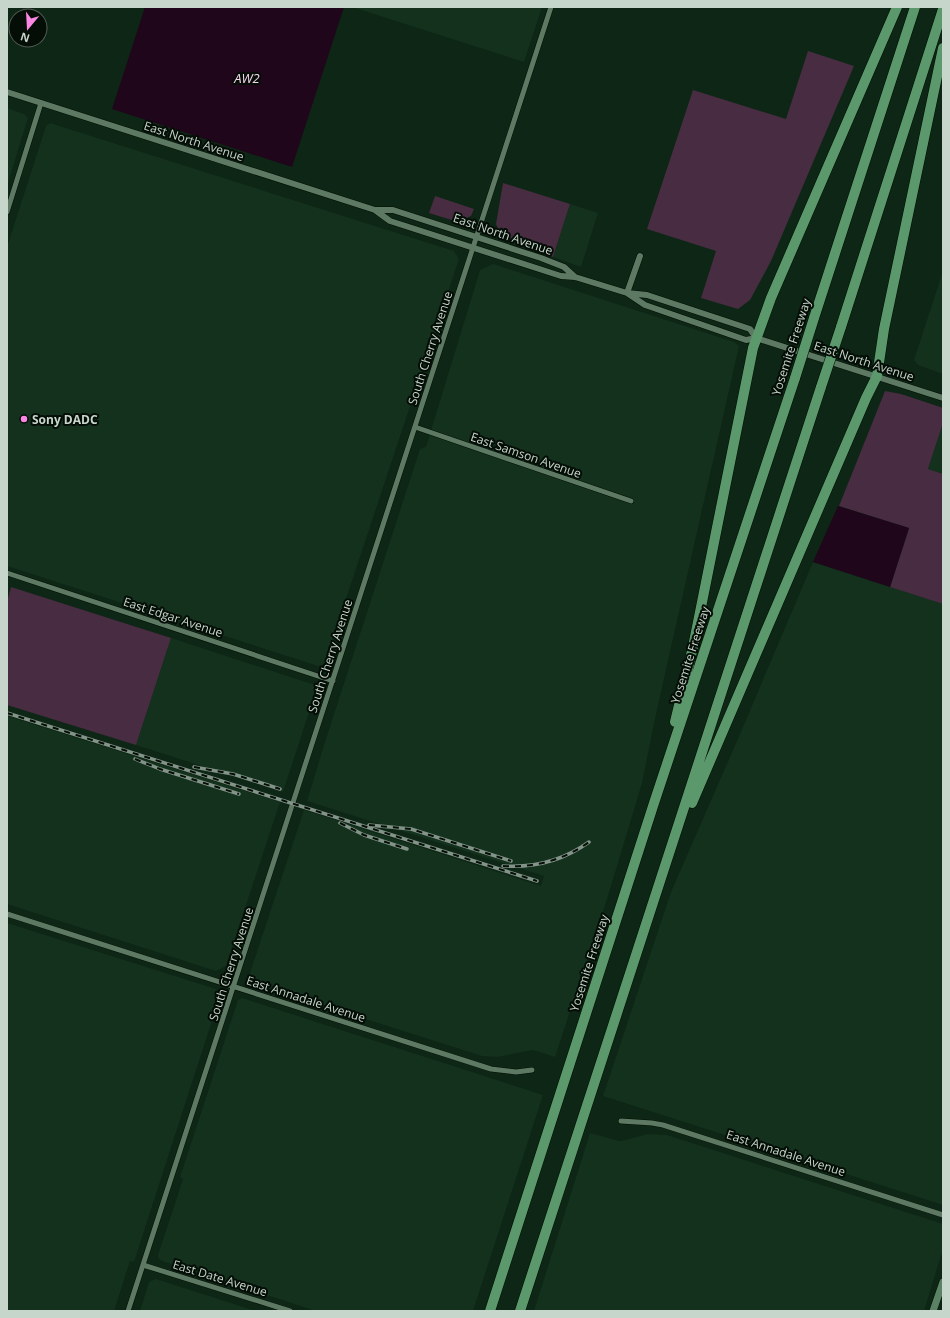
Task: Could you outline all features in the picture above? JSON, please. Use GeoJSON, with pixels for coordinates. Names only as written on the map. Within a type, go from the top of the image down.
{"type":"FeatureCollection","features":[{"type":"Feature","properties":{"kind":"highway"},"geometry":{"type":"LineString","coordinates":[[654,803],[693,647],[756,338],[771,298],[897,7]]}},
{"type":"Feature","properties":{"kind":"highway","name":"Yosemite Freeway"},"geometry":{"type":"LineString","coordinates":[[490,1311],[654,803],[795,378],[915,7]]}},
{"type":"Feature","properties":{"kind":"highway"},"geometry":{"type":"LineString","coordinates":[[520,1311],[943,9]]}},
{"type":"Feature","properties":{"kind":"highway"},"geometry":{"type":"LineString","coordinates":[[672,847],[708,768],[866,398],[877,376],[884,329],[943,48]]}},
{"type":"Feature","properties":{"kind":"main road"},"geometry":{"type":"LineString","coordinates":[[934,1311],[943,1282]]}},
{"type":"Feature","properties":{"kind":"street","name":"South Cherry Avenue"},"geometry":{"type":"LineString","coordinates":[[128,1311],[551,7]]}},
{"type":"Feature","properties":{"kind":"street","name":"East North Avenue"},"geometry":{"type":"LineString","coordinates":[[7,92],[375,210],[394,210],[476,236],[564,267],[575,277]]}},
{"type":"Feature","properties":{"kind":"street"},"geometry":{"type":"LineString","coordinates":[[7,212],[41,103]]}},
{"type":"Feature","properties":{"kind":"street","name":"East North Avenue"},"geometry":{"type":"LineString","coordinates":[[375,210],[390,221],[472,248],[561,276],[575,277],[627,293],[647,295],[750,329],[756,338]]}},
{"type":"Feature","properties":{"kind":"street"},"geometry":{"type":"LineString","coordinates":[[627,293],[640,256]]}},
{"type":"Feature","properties":{"kind":"street","name":"East North Avenue"},"geometry":{"type":"LineString","coordinates":[[627,293],[644,305],[746,340],[756,338],[943,398]]}},
{"type":"Feature","properties":{"kind":"street","name":"East Samson Avenue"},"geometry":{"type":"LineString","coordinates":[[415,427],[631,501]]}},
{"type":"Feature","properties":{"kind":"street","name":"East Edgar Avenue"},"geometry":{"type":"LineString","coordinates":[[7,573],[333,681]]}},
{"type":"Feature","properties":{"kind":"street","name":"East Annadale Avenue"},"geometry":{"type":"LineString","coordinates":[[7,914],[491,1069],[516,1072],[532,1070]]}},
{"type":"Feature","properties":{"kind":"street","name":"East Annadale Avenue"},"geometry":{"type":"LineString","coordinates":[[621,1121],[663,1125],[943,1215]]}},
{"type":"Feature","properties":{"kind":"street","name":"East Date Avenue"},"geometry":{"type":"LineString","coordinates":[[143,1265],[290,1311]]}},
{"type":"Feature","properties":{"kind":"shaded area"},"geometry":{"type":"Polygon","coordinates":[[[352,7],[542,7],[524,62],[352,7]]]}},
{"type":"Feature","properties":{"kind":"shaded area"},"geometry":{"type":"Polygon","coordinates":[[[808,51],[854,66],[771,261],[750,300],[738,309],[701,298],[716,251],[647,229],[693,90],[786,119],[808,51]]]}},
{"type":"Feature","properties":{"kind":"shaded area"},"geometry":{"type":"Polygon","coordinates":[[[7,108],[24,114],[28,118],[7,186],[7,108]]]}},
{"type":"Feature","properties":{"kind":"shaded area"},"geometry":{"type":"Polygon","coordinates":[[[50,123],[454,251],[459,259],[324,665],[318,666],[7,566],[7,247],[46,126],[50,123]]]}},
{"type":"Feature","properties":{"kind":"shaded area"},"geometry":{"type":"Polygon","coordinates":[[[503,183],[570,204],[553,257],[501,234],[496,224],[503,183]]]}},
{"type":"Feature","properties":{"kind":"shaded area"},"geometry":{"type":"Polygon","coordinates":[[[435,196],[474,209],[471,216],[458,222],[429,213],[435,196]]]}},
{"type":"Feature","properties":{"kind":"shaded area"},"geometry":{"type":"Polygon","coordinates":[[[570,204],[598,213],[581,267],[553,257],[570,204]]]}},
{"type":"Feature","properties":{"kind":"shaded area"},"geometry":{"type":"Polygon","coordinates":[[[493,264],[734,342],[739,346],[656,714],[642,783],[608,896],[555,1057],[533,1050],[497,1057],[482,1056],[249,982],[248,979],[304,810],[541,886],[544,876],[307,801],[420,449],[426,447],[480,270],[493,264]]]}},
{"type":"Feature","properties":{"kind":"shaded area"},"geometry":{"type":"Polygon","coordinates":[[[943,271],[943,374],[918,365],[914,360],[943,271]]]}},
{"type":"Feature","properties":{"kind":"shaded area"},"geometry":{"type":"Polygon","coordinates":[[[885,391],[901,394],[943,408],[943,423],[928,469],[943,474],[943,604],[890,587],[909,528],[839,506],[885,391]]]}},
{"type":"Feature","properties":{"kind":"shaded area"},"geometry":{"type":"Polygon","coordinates":[[[943,423],[943,474],[928,469],[943,423]]]}},
{"type":"Feature","properties":{"kind":"shaded area"},"geometry":{"type":"Polygon","coordinates":[[[813,562],[943,604],[943,1205],[603,1096],[671,892],[813,562]]]}},
{"type":"Feature","properties":{"kind":"shaded area"},"geometry":{"type":"Polygon","coordinates":[[[11,587],[171,638],[136,745],[7,705],[7,602],[11,587]]]}},
{"type":"Feature","properties":{"kind":"shaded area"},"geometry":{"type":"Polygon","coordinates":[[[171,638],[315,685],[316,691],[283,792],[136,745],[171,638]]]}},
{"type":"Feature","properties":{"kind":"shaded area"},"geometry":{"type":"Polygon","coordinates":[[[7,716],[280,802],[226,966],[216,971],[7,904],[7,716]]]}},
{"type":"Feature","properties":{"kind":"shaded area"},"geometry":{"type":"Polygon","coordinates":[[[7,923],[216,989],[220,996],[134,1262],[130,1261],[114,1311],[7,1311],[7,923]]]}},
{"type":"Feature","properties":{"kind":"shaded area"},"geometry":{"type":"Polygon","coordinates":[[[242,998],[543,1095],[473,1311],[316,1311],[159,1259],[158,1255],[183,1179],[180,1177],[238,1000],[242,998]]]}},
{"type":"Feature","properties":{"kind":"shaded area"},"geometry":{"type":"Polygon","coordinates":[[[590,1133],[619,1141],[647,1134],[667,1135],[943,1224],[943,1249],[924,1311],[534,1311],[590,1133]]]}},
{"type":"Feature","properties":{"kind":"shaded area"},"geometry":{"type":"Polygon","coordinates":[[[156,1279],[255,1311],[140,1311],[149,1282],[156,1279]]]}},
{"type":"Feature","properties":{"kind":"water","name":"AW2"},"geometry":{"type":"Polygon","coordinates":[[[145,7],[344,7],[292,167],[112,109],[145,7]]]}},
{"type":"Feature","properties":{"kind":"water"},"geometry":{"type":"Polygon","coordinates":[[[838,506],[909,528],[890,587],[813,562],[838,506]]]}},
{"type":"Feature","properties":{"kind":"railway"},"geometry":{"type":"LineString","coordinates":[[7,713],[537,881]]}},
{"type":"Feature","properties":{"kind":"railway"},"geometry":{"type":"LineString","coordinates":[[135,759],[160,769],[239,794]]}},
{"type":"Feature","properties":{"kind":"railway"},"geometry":{"type":"LineString","coordinates":[[194,767],[233,774],[280,789]]}},
{"type":"Feature","properties":{"kind":"railway"},"geometry":{"type":"LineString","coordinates":[[340,823],[364,835],[407,849]]}},
{"type":"Feature","properties":{"kind":"railway"},"geometry":{"type":"LineString","coordinates":[[369,825],[411,829],[511,861]]}},
{"type":"Feature","properties":{"kind":"railway"},"geometry":{"type":"LineString","coordinates":[[503,866],[526,866],[548,862],[569,854],[589,842]]}},
{"type":"Feature","properties":{"kind":"place","name":"Sony DADC"},"geometry":{"type":"Point","coordinates":[24,419]}}]}
